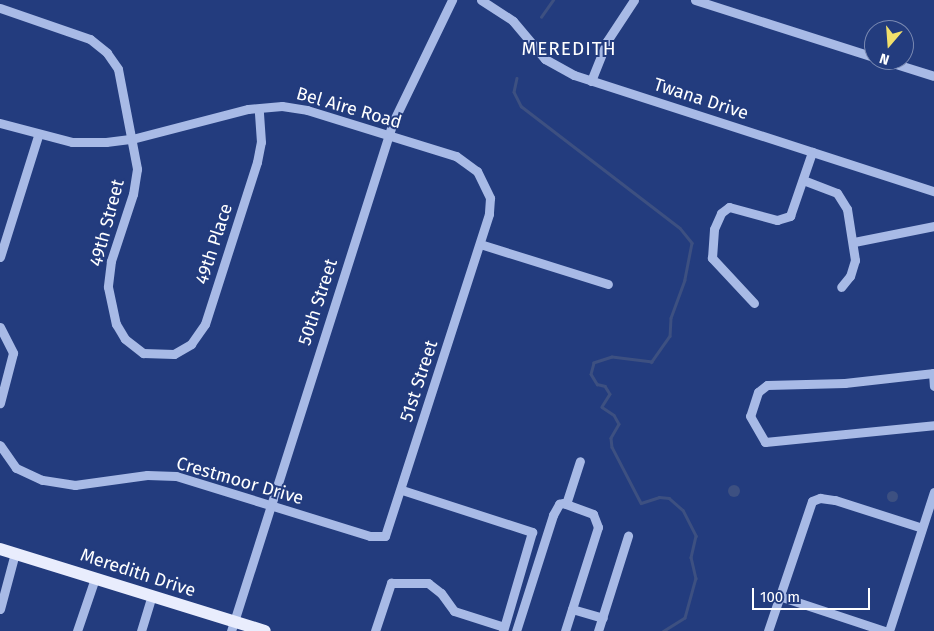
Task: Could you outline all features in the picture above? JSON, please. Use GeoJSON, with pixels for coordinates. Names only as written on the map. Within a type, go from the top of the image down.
{"type":"FeatureCollection","features":[{"type":"Feature","properties":{"kind":"main road","name":"Meredith Drive"},"geometry":{"type":"LineString","coordinates":[[0,549],[152,596],[232,626],[265,631]]}},
{"type":"Feature","properties":{"kind":"street","name":"50th Street"},"geometry":{"type":"LineString","coordinates":[[232,626],[388,136],[404,94],[452,0]]}},
{"type":"Feature","properties":{"kind":"street","name":"Twana Drive"},"geometry":{"type":"LineString","coordinates":[[481,0],[513,21],[545,59],[591,81],[934,191]]}},
{"type":"Feature","properties":{"kind":"street"},"geometry":{"type":"LineString","coordinates":[[591,81],[607,41],[634,0]]}},
{"type":"Feature","properties":{"kind":"street"},"geometry":{"type":"LineString","coordinates":[[695,0],[864,54]]}},
{"type":"Feature","properties":{"kind":"street","name":"49th Street"},"geometry":{"type":"LineString","coordinates":[[0,8],[72,31],[90,39],[107,53],[118,69],[124,87],[137,169],[136,182],[111,262],[108,287],[116,324],[125,339],[143,353],[154,355]]}},
{"type":"Feature","properties":{"kind":"street"},"geometry":{"type":"LineString","coordinates":[[914,70],[934,76]]}},
{"type":"Feature","properties":{"kind":"street","name":"Bel Aire Road"},"geometry":{"type":"LineString","coordinates":[[0,123],[38,136],[72,142],[132,139],[219,114],[282,106],[306,110],[456,156],[477,171],[490,198],[489,214],[480,244]]}},
{"type":"Feature","properties":{"kind":"street","name":"49th Place"},"geometry":{"type":"LineString","coordinates":[[154,355],[174,354],[191,344],[205,324],[257,162],[261,142],[259,110]]}},
{"type":"Feature","properties":{"kind":"street"},"geometry":{"type":"LineString","coordinates":[[0,257],[38,136]]}},
{"type":"Feature","properties":{"kind":"street"},"geometry":{"type":"LineString","coordinates":[[754,303],[712,258],[714,229],[721,213],[733,207],[767,218],[784,219],[792,214],[812,152]]}},
{"type":"Feature","properties":{"kind":"street"},"geometry":{"type":"LineString","coordinates":[[803,180],[837,193],[846,209],[854,242],[854,268],[841,287]]}},
{"type":"Feature","properties":{"kind":"street"},"geometry":{"type":"LineString","coordinates":[[854,242],[934,226]]}},
{"type":"Feature","properties":{"kind":"street"},"geometry":{"type":"LineString","coordinates":[[480,244],[608,284]]}},
{"type":"Feature","properties":{"kind":"street","name":"51st Street"},"geometry":{"type":"LineString","coordinates":[[390,528],[480,244]]}},
{"type":"Feature","properties":{"kind":"street"},"geometry":{"type":"LineString","coordinates":[[0,327],[13,353],[0,403]]}},
{"type":"Feature","properties":{"kind":"street"},"geometry":{"type":"LineString","coordinates":[[934,386],[933,373],[845,383],[767,385],[758,392],[750,416],[765,442],[934,424]]}},
{"type":"Feature","properties":{"kind":"street","name":"Crestmoor Drive"},"geometry":{"type":"LineString","coordinates":[[0,446],[16,468],[49,482],[75,485],[147,475],[176,476],[376,537],[385,536],[390,528]]}},
{"type":"Feature","properties":{"kind":"street"},"geometry":{"type":"LineString","coordinates":[[566,504],[580,461]]}},
{"type":"Feature","properties":{"kind":"street"},"geometry":{"type":"LineString","coordinates":[[375,631],[391,583],[428,583],[441,592],[454,611],[503,629],[532,532],[402,490]]}},
{"type":"Feature","properties":{"kind":"street"},"geometry":{"type":"LineString","coordinates":[[889,631],[934,492]]}},
{"type":"Feature","properties":{"kind":"street"},"geometry":{"type":"LineString","coordinates":[[768,631],[809,504],[815,500],[835,500],[922,528]]}},
{"type":"Feature","properties":{"kind":"street"},"geometry":{"type":"LineString","coordinates":[[516,631],[555,509],[559,504],[566,504],[593,514],[598,526],[564,631]]}},
{"type":"Feature","properties":{"kind":"street"},"geometry":{"type":"LineString","coordinates":[[598,631],[628,536]]}},
{"type":"Feature","properties":{"kind":"street"},"geometry":{"type":"LineString","coordinates":[[0,608],[15,553]]}},
{"type":"Feature","properties":{"kind":"street"},"geometry":{"type":"LineString","coordinates":[[77,631],[95,578]]}},
{"type":"Feature","properties":{"kind":"street"},"geometry":{"type":"LineString","coordinates":[[141,631],[152,596]]}},
{"type":"Feature","properties":{"kind":"street"},"geometry":{"type":"LineString","coordinates":[[779,596],[885,631]]}},
{"type":"Feature","properties":{"kind":"street"},"geometry":{"type":"LineString","coordinates":[[572,609],[602,618]]}},
{"type":"Feature","properties":{"kind":"water"},"geometry":{"type":"Polygon","coordinates":[[[734,485],[740,491],[734,497],[728,491],[734,485]]]}},
{"type":"Feature","properties":{"kind":"water"},"geometry":{"type":"Polygon","coordinates":[[[892,490],[898,496],[892,502],[886,496],[892,490]]]}},
{"type":"Feature","properties":{"kind":"waterway"},"geometry":{"type":"LineString","coordinates":[[541,17],[553,0]]}},
{"type":"Feature","properties":{"kind":"waterway"},"geometry":{"type":"LineString","coordinates":[[517,78],[514,92],[521,106],[680,228],[692,243],[685,280],[671,318],[670,336],[652,362],[612,357],[594,363],[591,374],[597,384],[605,386],[610,394],[602,407],[614,415],[619,424],[611,438],[612,447],[641,503],[659,497],[669,498],[683,510],[696,536],[691,557],[696,578],[685,618],[664,631]]}},
{"type":"Feature","properties":{"kind":"district","name":"MEREDITH"},"geometry":{"type":"Point","coordinates":[569,49]}}]}
